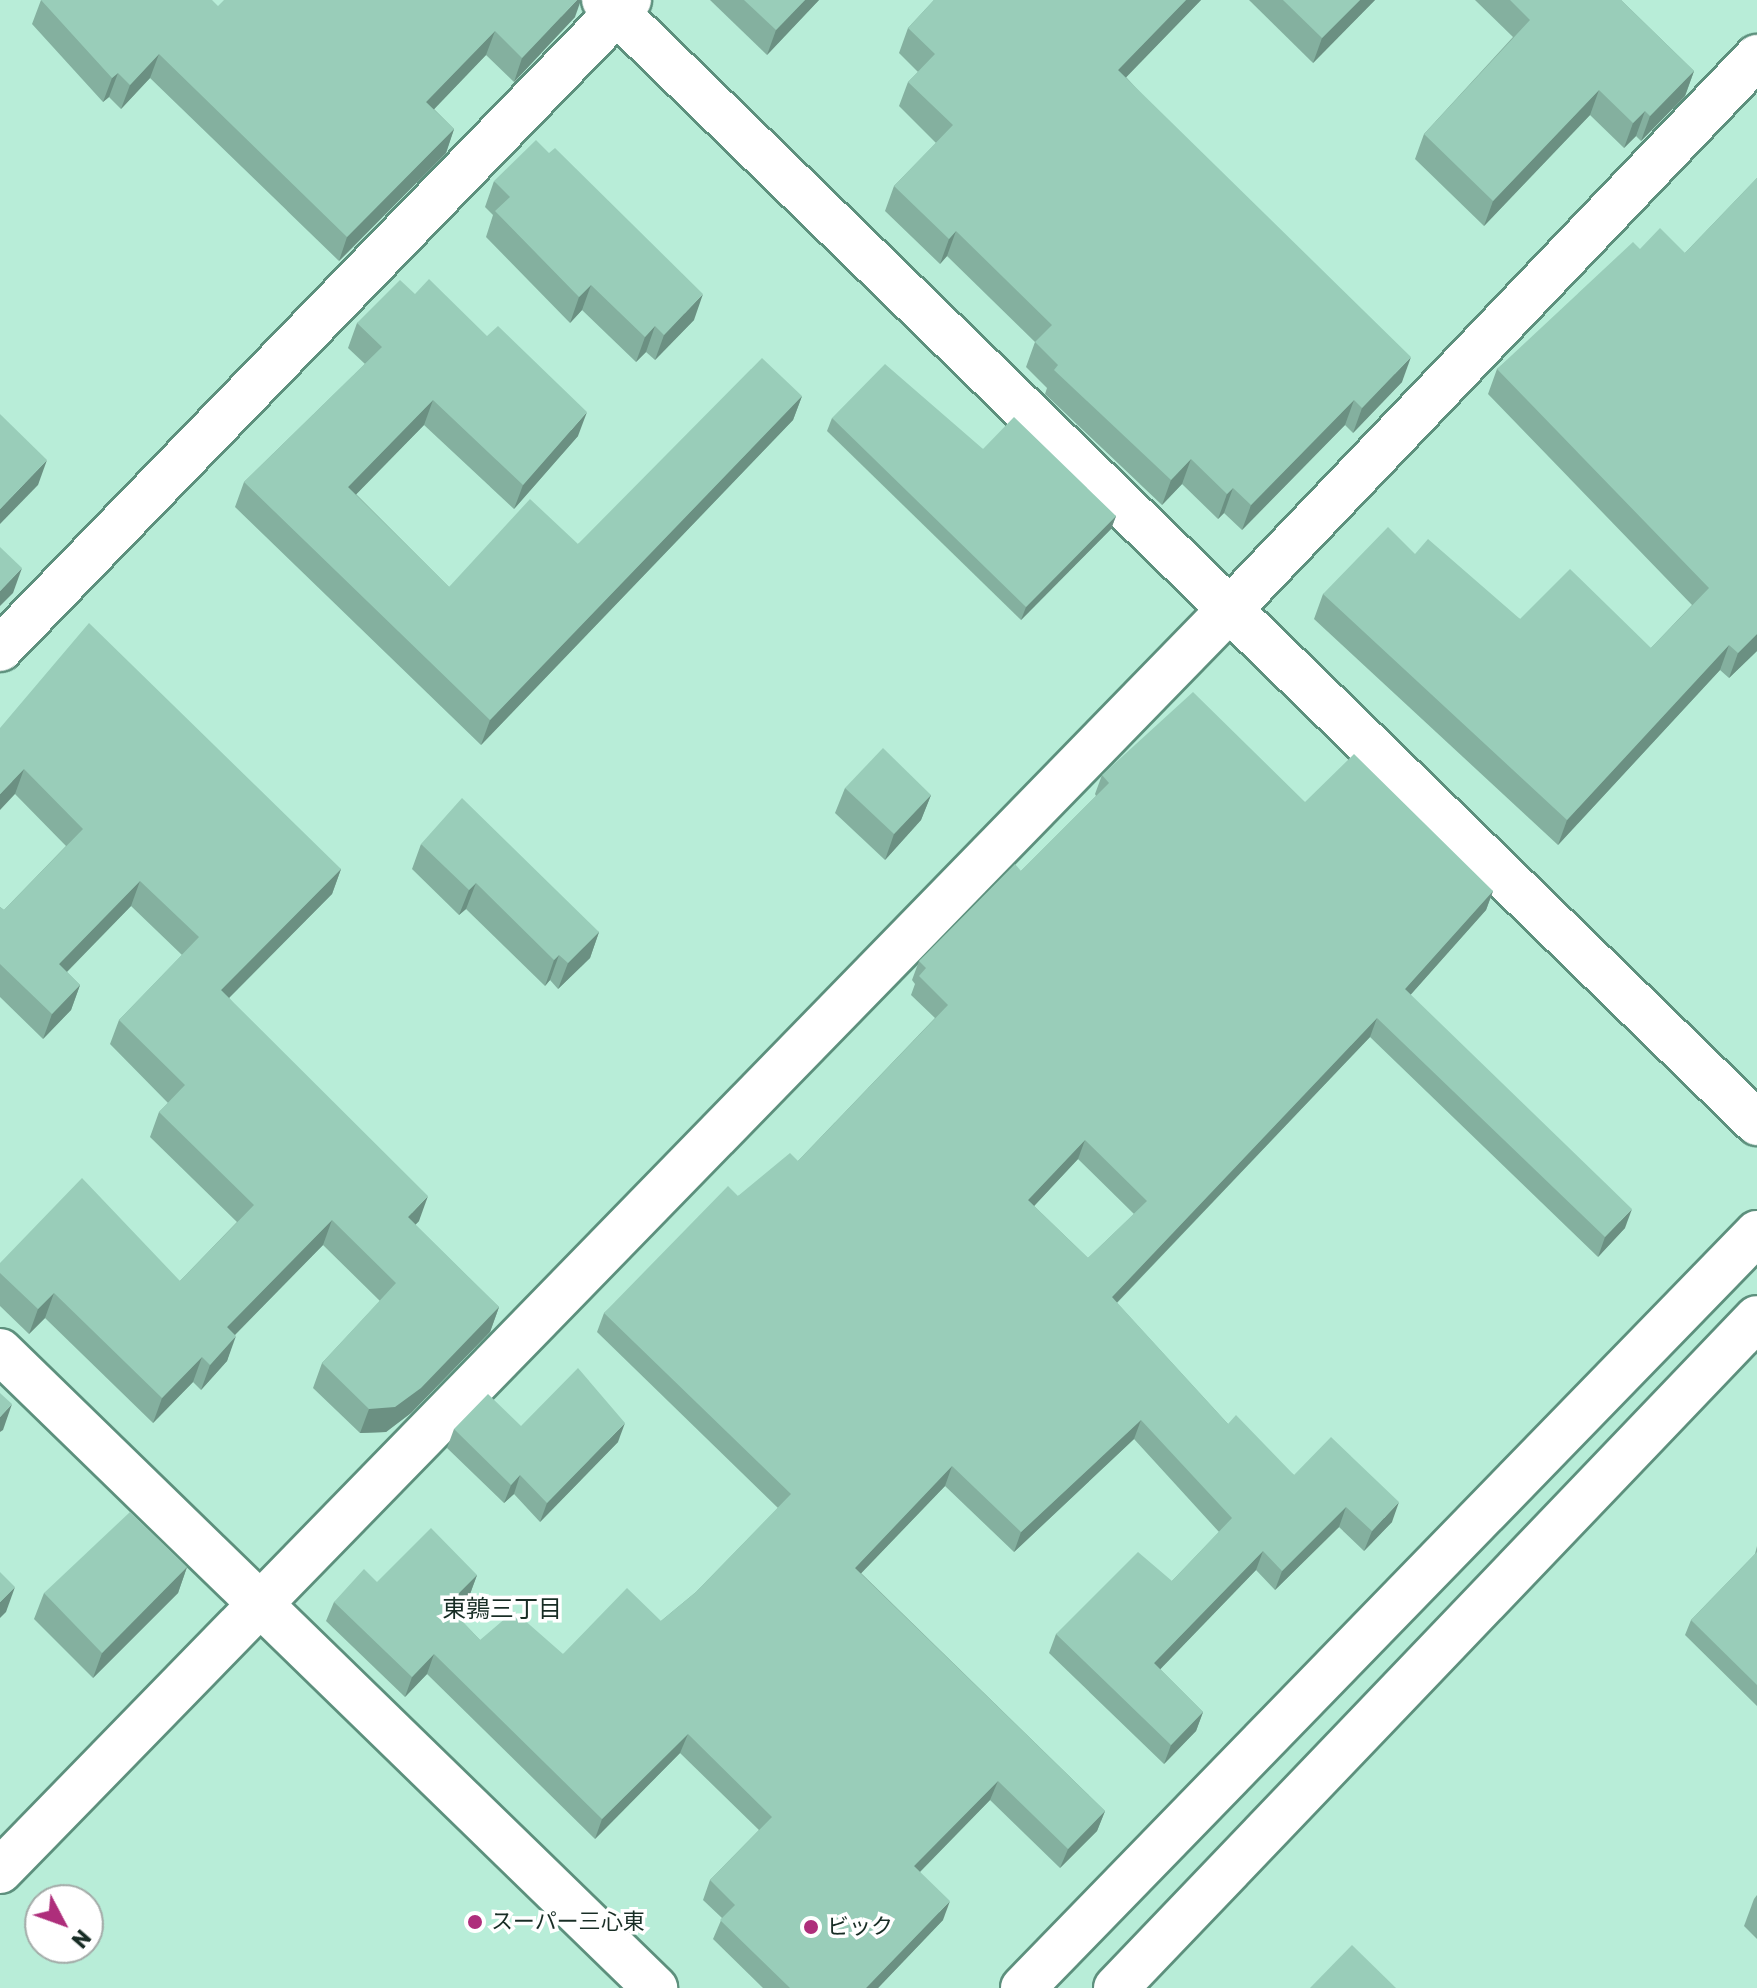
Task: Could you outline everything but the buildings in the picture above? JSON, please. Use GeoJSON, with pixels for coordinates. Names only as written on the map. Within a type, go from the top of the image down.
{"type":"FeatureCollection","features":[{"type":"Feature","properties":{"kind":"street"},"geometry":{"type":"LineString","coordinates":[[0,649],[617,4],[1757,1123]]}},
{"type":"Feature","properties":{"kind":"street"},"geometry":{"type":"LineString","coordinates":[[0,1871],[1231,608],[1757,57]]}},
{"type":"Feature","properties":{"kind":"street"},"geometry":{"type":"LineString","coordinates":[[1023,1988],[1757,1233]]}},
{"type":"Feature","properties":{"kind":"street"},"geometry":{"type":"LineString","coordinates":[[1116,1988],[1757,1318]]}},
{"type":"Feature","properties":{"kind":"street"},"geometry":{"type":"LineString","coordinates":[[0,1351],[655,1988]]}},
{"type":"Feature","properties":{"kind":"place","name":"スーパー三心東"},"geometry":{"type":"Point","coordinates":[475,1922]}},
{"type":"Feature","properties":{"kind":"place","name":"ビック"},"geometry":{"type":"Point","coordinates":[811,1927]}},
{"type":"Feature","properties":{"kind":"district","name":"東鶉三丁目"},"geometry":{"type":"Point","coordinates":[502,1610]}}]}
